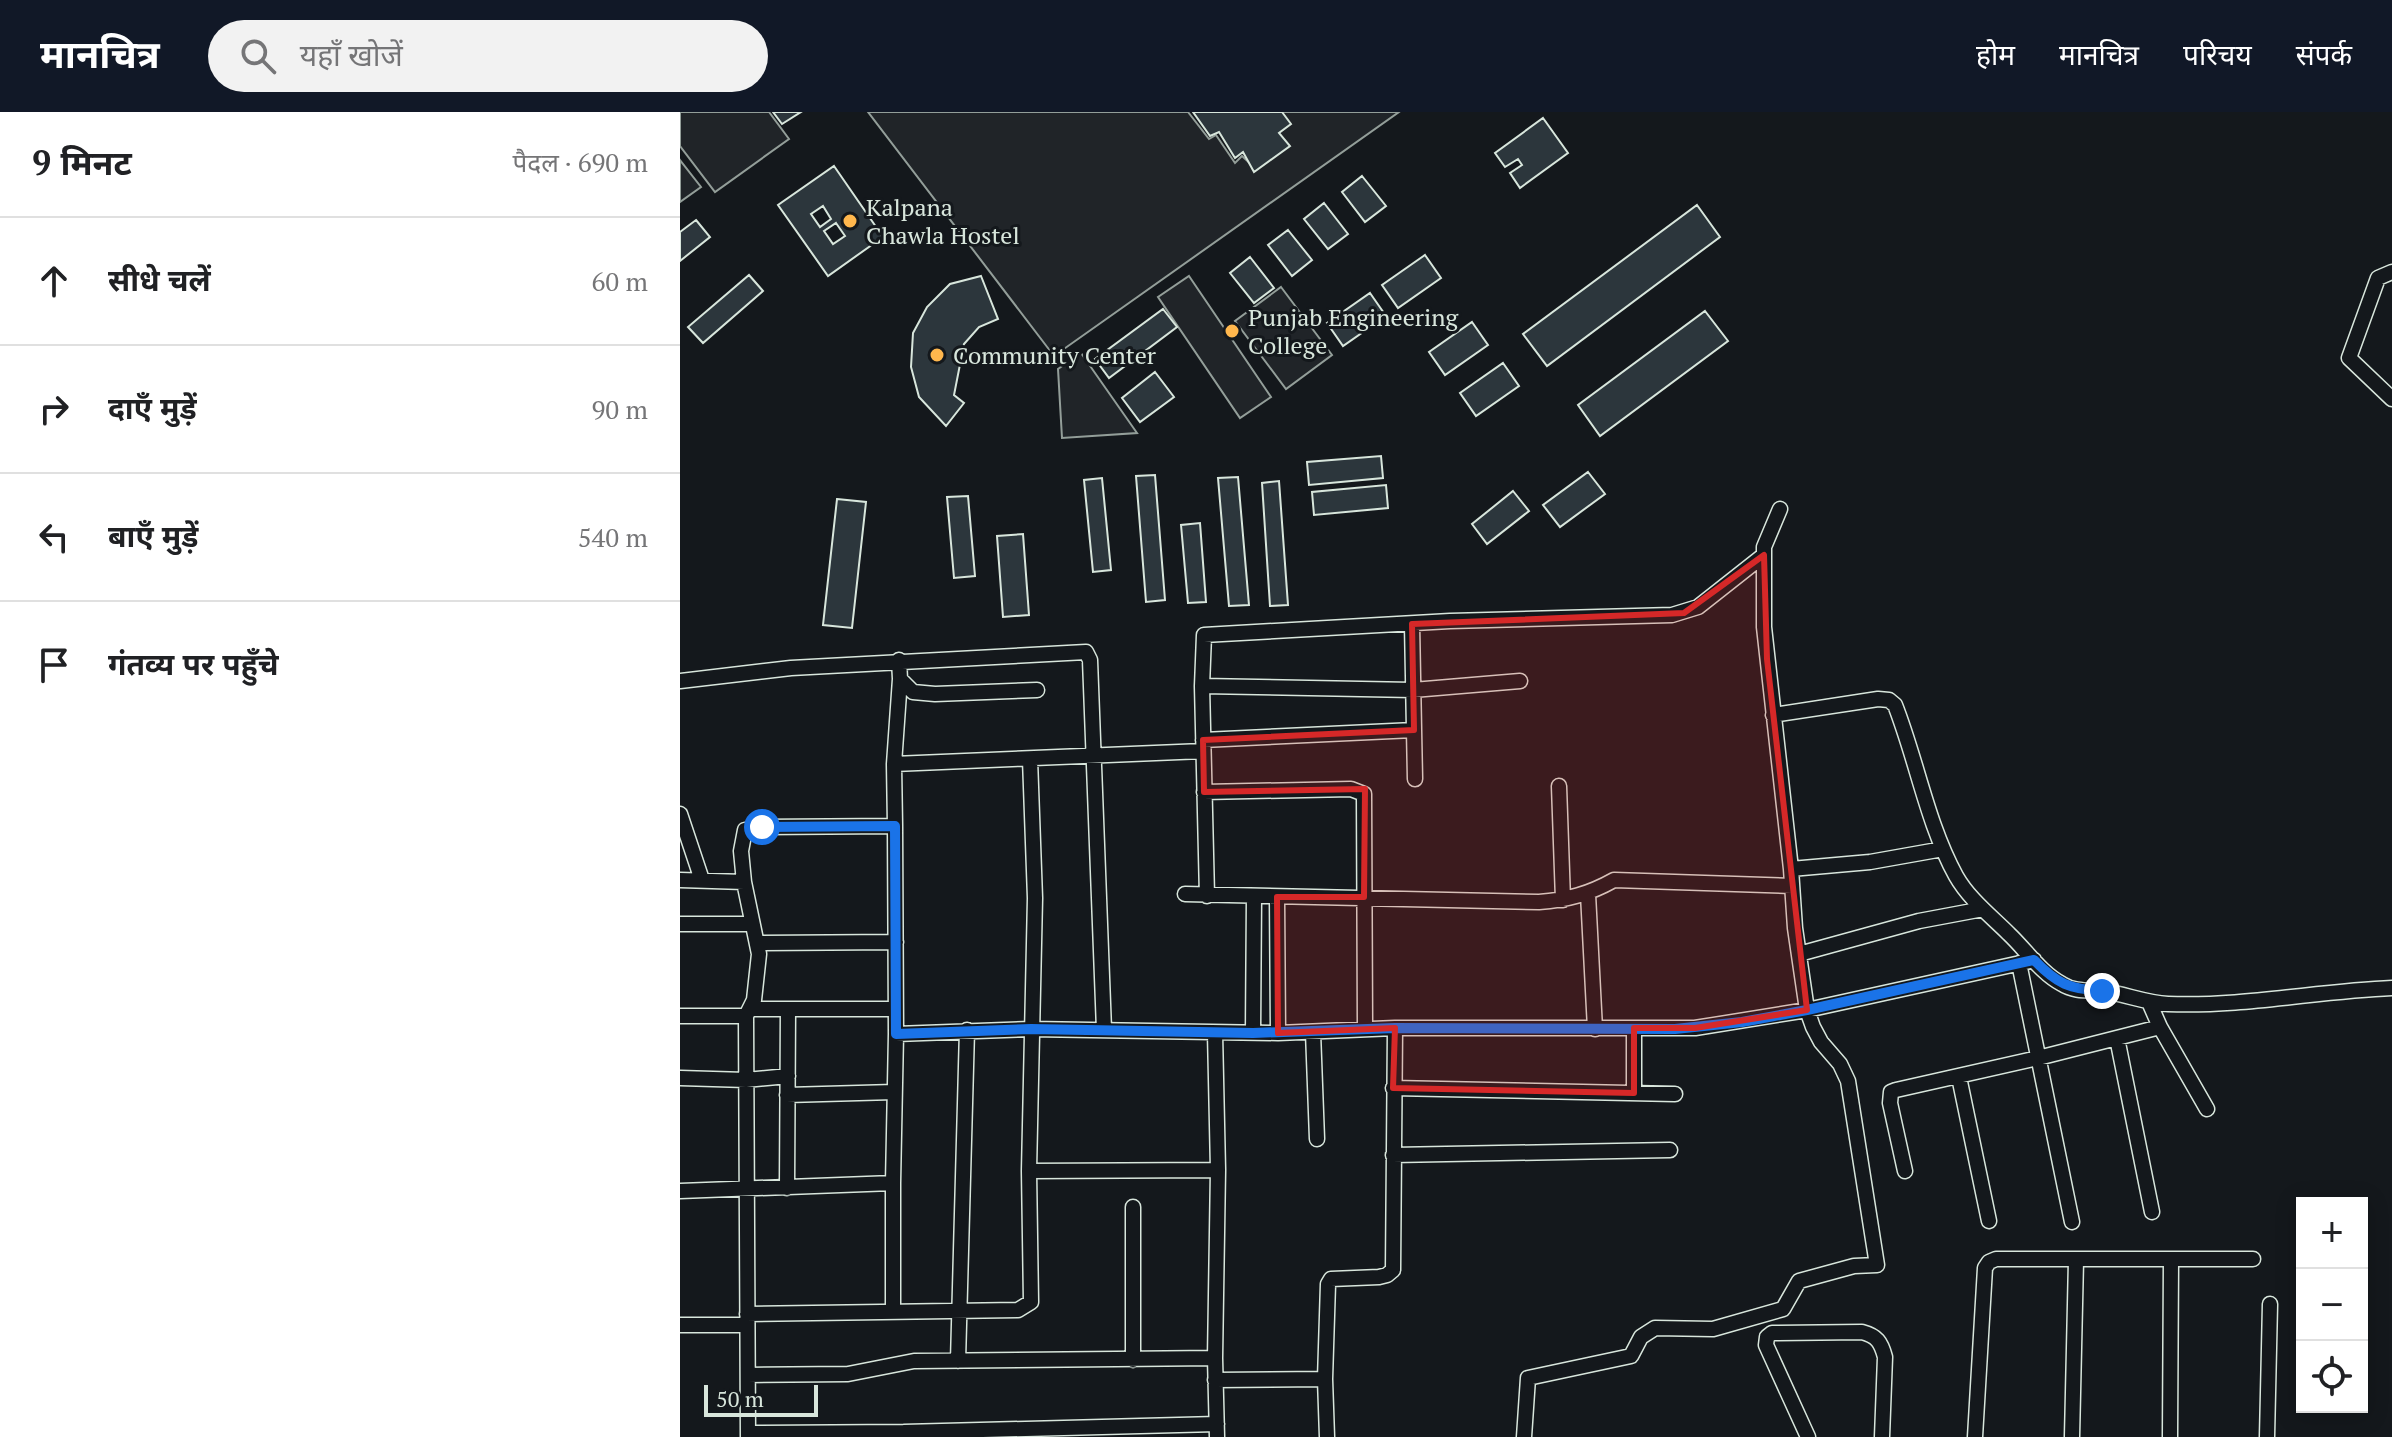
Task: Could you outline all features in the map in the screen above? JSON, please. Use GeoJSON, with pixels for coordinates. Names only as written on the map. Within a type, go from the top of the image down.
{"type":"FeatureCollection","features":[{"type":"Feature","properties":{"kind":"street"},"geometry":{"type":"LineString","coordinates":[[2392,272],[2378,278],[2349,358],[2392,399]]}},
{"type":"Feature","properties":{"kind":"street"},"geometry":{"type":"LineString","coordinates":[[1524,1437],[1528,1378],[1631,1356],[1641,1337],[1655,1328],[1713,1329],[1783,1309],[1799,1281],[1854,1266],[1877,1265],[1848,1081],[1840,1064],[1821,1042],[1807,1010],[1799,954],[1764,627],[1766,538],[1780,509]]}},
{"type":"Feature","properties":{"kind":"street"},"geometry":{"type":"LineString","coordinates":[[1207,896],[1202,686],[1204,635],[1450,621],[1651,617],[1684,613],[1698,607],[1764,555]]}},
{"type":"Feature","properties":{"kind":"street"},"geometry":{"type":"LineString","coordinates":[[1412,624],[1415,779]]}},
{"type":"Feature","properties":{"kind":"street"},"geometry":{"type":"LineString","coordinates":[[680,681],[899,660],[1086,652],[1090,660],[1104,1030]]}},
{"type":"Feature","properties":{"kind":"street"},"geometry":{"type":"LineString","coordinates":[[893,1311],[896,1034],[894,764],[899,660]]}},
{"type":"Feature","properties":{"kind":"street"},"geometry":{"type":"LineString","coordinates":[[900,679],[913,692],[935,694],[1037,690]]}},
{"type":"Feature","properties":{"kind":"street"},"geometry":{"type":"LineString","coordinates":[[1202,686],[1413,690],[1520,681]]}},
{"type":"Feature","properties":{"kind":"street"},"geometry":{"type":"LineString","coordinates":[[1773,715],[1889,700],[1895,705],[1943,849],[1969,895],[2027,961],[2062,985],[2170,1004],[2392,988]]}},
{"type":"Feature","properties":{"kind":"street"},"geometry":{"type":"LineString","coordinates":[[894,764],[1092,756],[1414,730]]}},
{"type":"Feature","properties":{"kind":"street"},"geometry":{"type":"LineString","coordinates":[[680,1325],[893,1311],[1018,1310],[1031,1302],[1029,1171],[1035,898],[1030,759]]}},
{"type":"Feature","properties":{"kind":"street"},"geometry":{"type":"LineString","coordinates":[[1559,786],[1563,900]]}},
{"type":"Feature","properties":{"kind":"street"},"geometry":{"type":"LineString","coordinates":[[1204,792],[1359,791],[1364,794],[1365,1029]]}},
{"type":"Feature","properties":{"kind":"street"},"geometry":{"type":"LineString","coordinates":[[680,814],[702,880]]}},
{"type":"Feature","properties":{"kind":"street"},"geometry":{"type":"LineString","coordinates":[[895,826],[762,827],[745,830],[741,851],[744,882],[751,924],[759,943],[754,1000],[748,1012],[746,1080],[748,1435],[1217,1431],[1215,1033]]}},
{"type":"Feature","properties":{"kind":"street"},"geometry":{"type":"LineString","coordinates":[[1791,869],[1870,862],[1943,849]]}},
{"type":"Feature","properties":{"kind":"street"},"geometry":{"type":"LineString","coordinates":[[680,880],[744,882]]}},
{"type":"Feature","properties":{"kind":"street"},"geometry":{"type":"LineString","coordinates":[[1185,894],[1470,901],[1563,900],[1588,894],[1614,880],[1792,886]]}},
{"type":"Feature","properties":{"kind":"street"},"geometry":{"type":"LineString","coordinates":[[1588,894],[1595,1029]]}},
{"type":"Feature","properties":{"kind":"street"},"geometry":{"type":"LineString","coordinates":[[1253,1033],[1254,896]]}},
{"type":"Feature","properties":{"kind":"street"},"geometry":{"type":"LineString","coordinates":[[1277,897],[1278,1033]]}},
{"type":"Feature","properties":{"kind":"street"},"geometry":{"type":"LineString","coordinates":[[1799,954],[1919,921],[1983,909]]}},
{"type":"Feature","properties":{"kind":"street"},"geometry":{"type":"LineString","coordinates":[[680,924],[751,924]]}},
{"type":"Feature","properties":{"kind":"street"},"geometry":{"type":"LineString","coordinates":[[759,943],[896,942]]}},
{"type":"Feature","properties":{"kind":"street"},"geometry":{"type":"LineString","coordinates":[[896,1034],[1031,1029],[1278,1033],[1395,1028],[1695,1028],[1807,1010],[2027,961]]}},
{"type":"Feature","properties":{"kind":"street"},"geometry":{"type":"LineString","coordinates":[[2027,961],[2038,1058],[2072,1222]]}},
{"type":"Feature","properties":{"kind":"street"},"geometry":{"type":"LineString","coordinates":[[2149,1002],[2207,1109]]}},
{"type":"Feature","properties":{"kind":"street"},"geometry":{"type":"LineString","coordinates":[[680,1016],[788,1009],[895,1009]]}},
{"type":"Feature","properties":{"kind":"street"},"geometry":{"type":"LineString","coordinates":[[787,1188],[788,1009]]}},
{"type":"Feature","properties":{"kind":"street"},"geometry":{"type":"LineString","coordinates":[[1905,1171],[1890,1103],[1891,1092],[2160,1027]]}},
{"type":"Feature","properties":{"kind":"street"},"geometry":{"type":"LineString","coordinates":[[1327,1437],[1328,1284],[1331,1279],[1339,1277],[1379,1277],[1393,1270],[1395,1028]]}},
{"type":"Feature","properties":{"kind":"street"},"geometry":{"type":"LineString","coordinates":[[1634,1028],[1634,1093]]}},
{"type":"Feature","properties":{"kind":"street"},"geometry":{"type":"LineString","coordinates":[[958,1361],[967,1030]]}},
{"type":"Feature","properties":{"kind":"street"},"geometry":{"type":"LineString","coordinates":[[1313,1032],[1317,1139]]}},
{"type":"Feature","properties":{"kind":"street"},"geometry":{"type":"LineString","coordinates":[[2117,1038],[2152,1212]]}},
{"type":"Feature","properties":{"kind":"street"},"geometry":{"type":"LineString","coordinates":[[680,1078],[746,1080],[788,1076]]}},
{"type":"Feature","properties":{"kind":"street"},"geometry":{"type":"LineString","coordinates":[[1959,1077],[1989,1221]]}},
{"type":"Feature","properties":{"kind":"street"},"geometry":{"type":"LineString","coordinates":[[1393,1088],[1675,1094]]}},
{"type":"Feature","properties":{"kind":"street"},"geometry":{"type":"LineString","coordinates":[[787,1095],[894,1092]]}},
{"type":"Feature","properties":{"kind":"street"},"geometry":{"type":"LineString","coordinates":[[1393,1155],[1670,1150]]}},
{"type":"Feature","properties":{"kind":"street"},"geometry":{"type":"LineString","coordinates":[[1029,1171],[1218,1170]]}},
{"type":"Feature","properties":{"kind":"street"},"geometry":{"type":"LineString","coordinates":[[680,1191],[893,1183]]}},
{"type":"Feature","properties":{"kind":"street"},"geometry":{"type":"LineString","coordinates":[[1133,1207],[1133,1360]]}},
{"type":"Feature","properties":{"kind":"street"},"geometry":{"type":"LineString","coordinates":[[1975,1437],[1985,1268],[1989,1262],[1996,1259],[2253,1259]]}},
{"type":"Feature","properties":{"kind":"street"},"geometry":{"type":"LineString","coordinates":[[2072,1437],[2076,1260]]}},
{"type":"Feature","properties":{"kind":"street"},"geometry":{"type":"LineString","coordinates":[[2170,1437],[2171,1260]]}},
{"type":"Feature","properties":{"kind":"street"},"geometry":{"type":"LineString","coordinates":[[2267,1437],[2270,1304]]}},
{"type":"Feature","properties":{"kind":"street"},"geometry":{"type":"LineString","coordinates":[[1808,1437],[1766,1345],[1767,1337],[1772,1333],[1862,1332],[1874,1335],[1885,1357],[1882,1437]]}},
{"type":"Feature","properties":{"kind":"street"},"geometry":{"type":"LineString","coordinates":[[748,1375],[848,1374],[914,1361],[1215,1358]]}},
{"type":"Feature","properties":{"kind":"street"},"geometry":{"type":"LineString","coordinates":[[1215,1380],[1325,1379]]}},
{"type":"Feature","properties":{"kind":"highlighted area"},"geometry":{"type":"Polygon","coordinates":[[[1764,555],[1767,659],[1807,1010],[1695,1028],[1634,1028],[1634,1093],[1393,1088],[1395,1028],[1278,1033],[1277,897],[1364,897],[1365,789],[1204,792],[1203,740],[1414,730],[1412,624],[1684,613],[1764,555]]]}},
{"type":"Feature","properties":{"kind":"shaded area"},"geometry":{"type":"Polygon","coordinates":[[[680,112],[769,112],[789,139],[715,192],[680,146],[680,112]]]}},
{"type":"Feature","properties":{"kind":"shaded area"},"geometry":{"type":"Polygon","coordinates":[[[868,112],[1188,112],[1209,139],[1216,135],[1235,163],[1242,156],[1255,168],[1276,133],[1279,112],[1399,112],[1054,356],[868,112]]]}},
{"type":"Feature","properties":{"kind":"shaded area"},"geometry":{"type":"Polygon","coordinates":[[[680,160],[701,187],[680,202],[680,160]]]}},
{"type":"Feature","properties":{"kind":"shaded area"},"geometry":{"type":"Polygon","coordinates":[[[1189,276],[1271,397],[1240,418],[1158,297],[1189,276]]]}},
{"type":"Feature","properties":{"kind":"shaded area"},"geometry":{"type":"Polygon","coordinates":[[[1281,287],[1332,355],[1286,389],[1235,321],[1281,287]]]}},
{"type":"Feature","properties":{"kind":"shaded area"},"geometry":{"type":"Polygon","coordinates":[[[1081,353],[1137,433],[1062,438],[1058,369],[1081,353]]]}},
{"type":"Feature","properties":{"kind":"building"},"geometry":{"type":"Polygon","coordinates":[[[773,112],[801,112],[782,124],[773,112]]]}},
{"type":"Feature","properties":{"kind":"building"},"geometry":{"type":"Polygon","coordinates":[[[1193,112],[1282,112],[1291,124],[1279,133],[1290,146],[1254,172],[1243,152],[1235,158],[1219,132],[1210,136],[1193,112]]]}},
{"type":"Feature","properties":{"kind":"building"},"geometry":{"type":"Polygon","coordinates":[[[1543,118],[1568,153],[1520,188],[1510,173],[1522,165],[1518,159],[1505,167],[1495,153],[1543,118]]]}},
{"type":"Feature","properties":{"kind":"building","name":"Kalpana Chawla Hostel"},"geometry":{"type":"Polygon","coordinates":[[[834,166],[883,237],[828,276],[778,205],[834,166]],[[823,206],[811,214],[820,227],[831,219],[823,206]],[[836,223],[824,231],[833,244],[845,236],[836,223]]]}},
{"type":"Feature","properties":{"kind":"building"},"geometry":{"type":"Polygon","coordinates":[[[1362,176],[1386,206],[1365,222],[1342,192],[1362,176]]]}},
{"type":"Feature","properties":{"kind":"building"},"geometry":{"type":"Polygon","coordinates":[[[1324,203],[1348,234],[1328,249],[1304,219],[1324,203]]]}},
{"type":"Feature","properties":{"kind":"building"},"geometry":{"type":"Polygon","coordinates":[[[1697,205],[1720,237],[1547,366],[1523,334],[1697,205]]]}},
{"type":"Feature","properties":{"kind":"building"},"geometry":{"type":"Polygon","coordinates":[[[696,220],[710,237],[680,261],[680,232],[696,220]]]}},
{"type":"Feature","properties":{"kind":"building"},"geometry":{"type":"Polygon","coordinates":[[[1288,230],[1312,260],[1292,276],[1268,245],[1288,230]]]}},
{"type":"Feature","properties":{"kind":"building"},"geometry":{"type":"Polygon","coordinates":[[[1425,255],[1441,278],[1398,308],[1382,285],[1425,255]]]}},
{"type":"Feature","properties":{"kind":"building"},"geometry":{"type":"Polygon","coordinates":[[[1250,257],[1274,288],[1254,303],[1230,273],[1250,257]]]}},
{"type":"Feature","properties":{"kind":"building"},"geometry":{"type":"Polygon","coordinates":[[[749,275],[763,291],[703,343],[688,327],[749,275]]]}},
{"type":"Feature","properties":{"kind":"building","name":"Community Center"},"geometry":{"type":"Polygon","coordinates":[[[981,276],[998,319],[979,327],[964,344],[954,395],[964,403],[946,426],[919,397],[911,367],[913,333],[927,307],[950,284],[981,276]]]}},
{"type":"Feature","properties":{"kind":"building"},"geometry":{"type":"Polygon","coordinates":[[[1370,293],[1386,316],[1343,346],[1327,323],[1370,293]]]}},
{"type":"Feature","properties":{"kind":"building"},"geometry":{"type":"Polygon","coordinates":[[[1163,309],[1177,327],[1109,378],[1095,359],[1163,309]]]}},
{"type":"Feature","properties":{"kind":"building"},"geometry":{"type":"Polygon","coordinates":[[[1705,311],[1728,341],[1600,436],[1578,405],[1705,311]]]}},
{"type":"Feature","properties":{"kind":"building"},"geometry":{"type":"Polygon","coordinates":[[[1472,322],[1488,345],[1445,375],[1429,352],[1472,322]]]}},
{"type":"Feature","properties":{"kind":"building"},"geometry":{"type":"Polygon","coordinates":[[[1503,363],[1519,386],[1476,416],[1460,393],[1503,363]]]}},
{"type":"Feature","properties":{"kind":"building"},"geometry":{"type":"Polygon","coordinates":[[[1155,372],[1174,397],[1140,422],[1122,398],[1155,372]]]}},
{"type":"Feature","properties":{"kind":"building"},"geometry":{"type":"Polygon","coordinates":[[[1381,456],[1383,478],[1309,485],[1307,462],[1381,456]]]}},
{"type":"Feature","properties":{"kind":"building"},"geometry":{"type":"Polygon","coordinates":[[[1588,472],[1605,494],[1560,527],[1543,505],[1588,472]]]}},
{"type":"Feature","properties":{"kind":"building"},"geometry":{"type":"Polygon","coordinates":[[[1155,475],[1165,600],[1146,602],[1136,476],[1155,475]]]}},
{"type":"Feature","properties":{"kind":"building"},"geometry":{"type":"Polygon","coordinates":[[[1238,477],[1249,605],[1229,606],[1218,478],[1238,477]]]}},
{"type":"Feature","properties":{"kind":"building"},"geometry":{"type":"Polygon","coordinates":[[[1102,478],[1111,570],[1093,572],[1084,480],[1102,478]]]}},
{"type":"Feature","properties":{"kind":"building"},"geometry":{"type":"Polygon","coordinates":[[[1279,481],[1288,605],[1270,606],[1262,483],[1279,481]]]}},
{"type":"Feature","properties":{"kind":"building"},"geometry":{"type":"Polygon","coordinates":[[[1386,485],[1388,508],[1314,515],[1312,492],[1386,485]]]}},
{"type":"Feature","properties":{"kind":"building"},"geometry":{"type":"Polygon","coordinates":[[[1513,491],[1529,511],[1487,544],[1472,524],[1513,491]]]}},
{"type":"Feature","properties":{"kind":"building"},"geometry":{"type":"Polygon","coordinates":[[[968,496],[975,576],[954,578],[947,497],[968,496]]]}},
{"type":"Feature","properties":{"kind":"building"},"geometry":{"type":"Polygon","coordinates":[[[837,499],[866,502],[852,628],[823,625],[837,499]]]}},
{"type":"Feature","properties":{"kind":"building"},"geometry":{"type":"Polygon","coordinates":[[[1200,523],[1206,602],[1188,603],[1181,525],[1200,523]]]}},
{"type":"Feature","properties":{"kind":"building"},"geometry":{"type":"Polygon","coordinates":[[[1023,534],[1029,615],[1003,617],[997,536],[1023,534]]]}},
{"type":"Feature","properties":{"kind":"place","name":"Kalpana Chawla Hostel"},"geometry":{"type":"Point","coordinates":[850,221]}},
{"type":"Feature","properties":{"kind":"place","name":"Punjab Engineering College"},"geometry":{"type":"Point","coordinates":[1232,331]}},
{"type":"Feature","properties":{"kind":"place","name":"Community Center"},"geometry":{"type":"Point","coordinates":[937,355]}},
{"type":"Feature","properties":{"kind":"route"},"geometry":{"type":"LineString","coordinates":[[762,827],[895,826],[896,1034],[1031,1029],[1278,1033],[1395,1028],[1695,1028],[1807,1010],[2034,960],[2062,985],[2078,990],[2102,991]]}}]}
